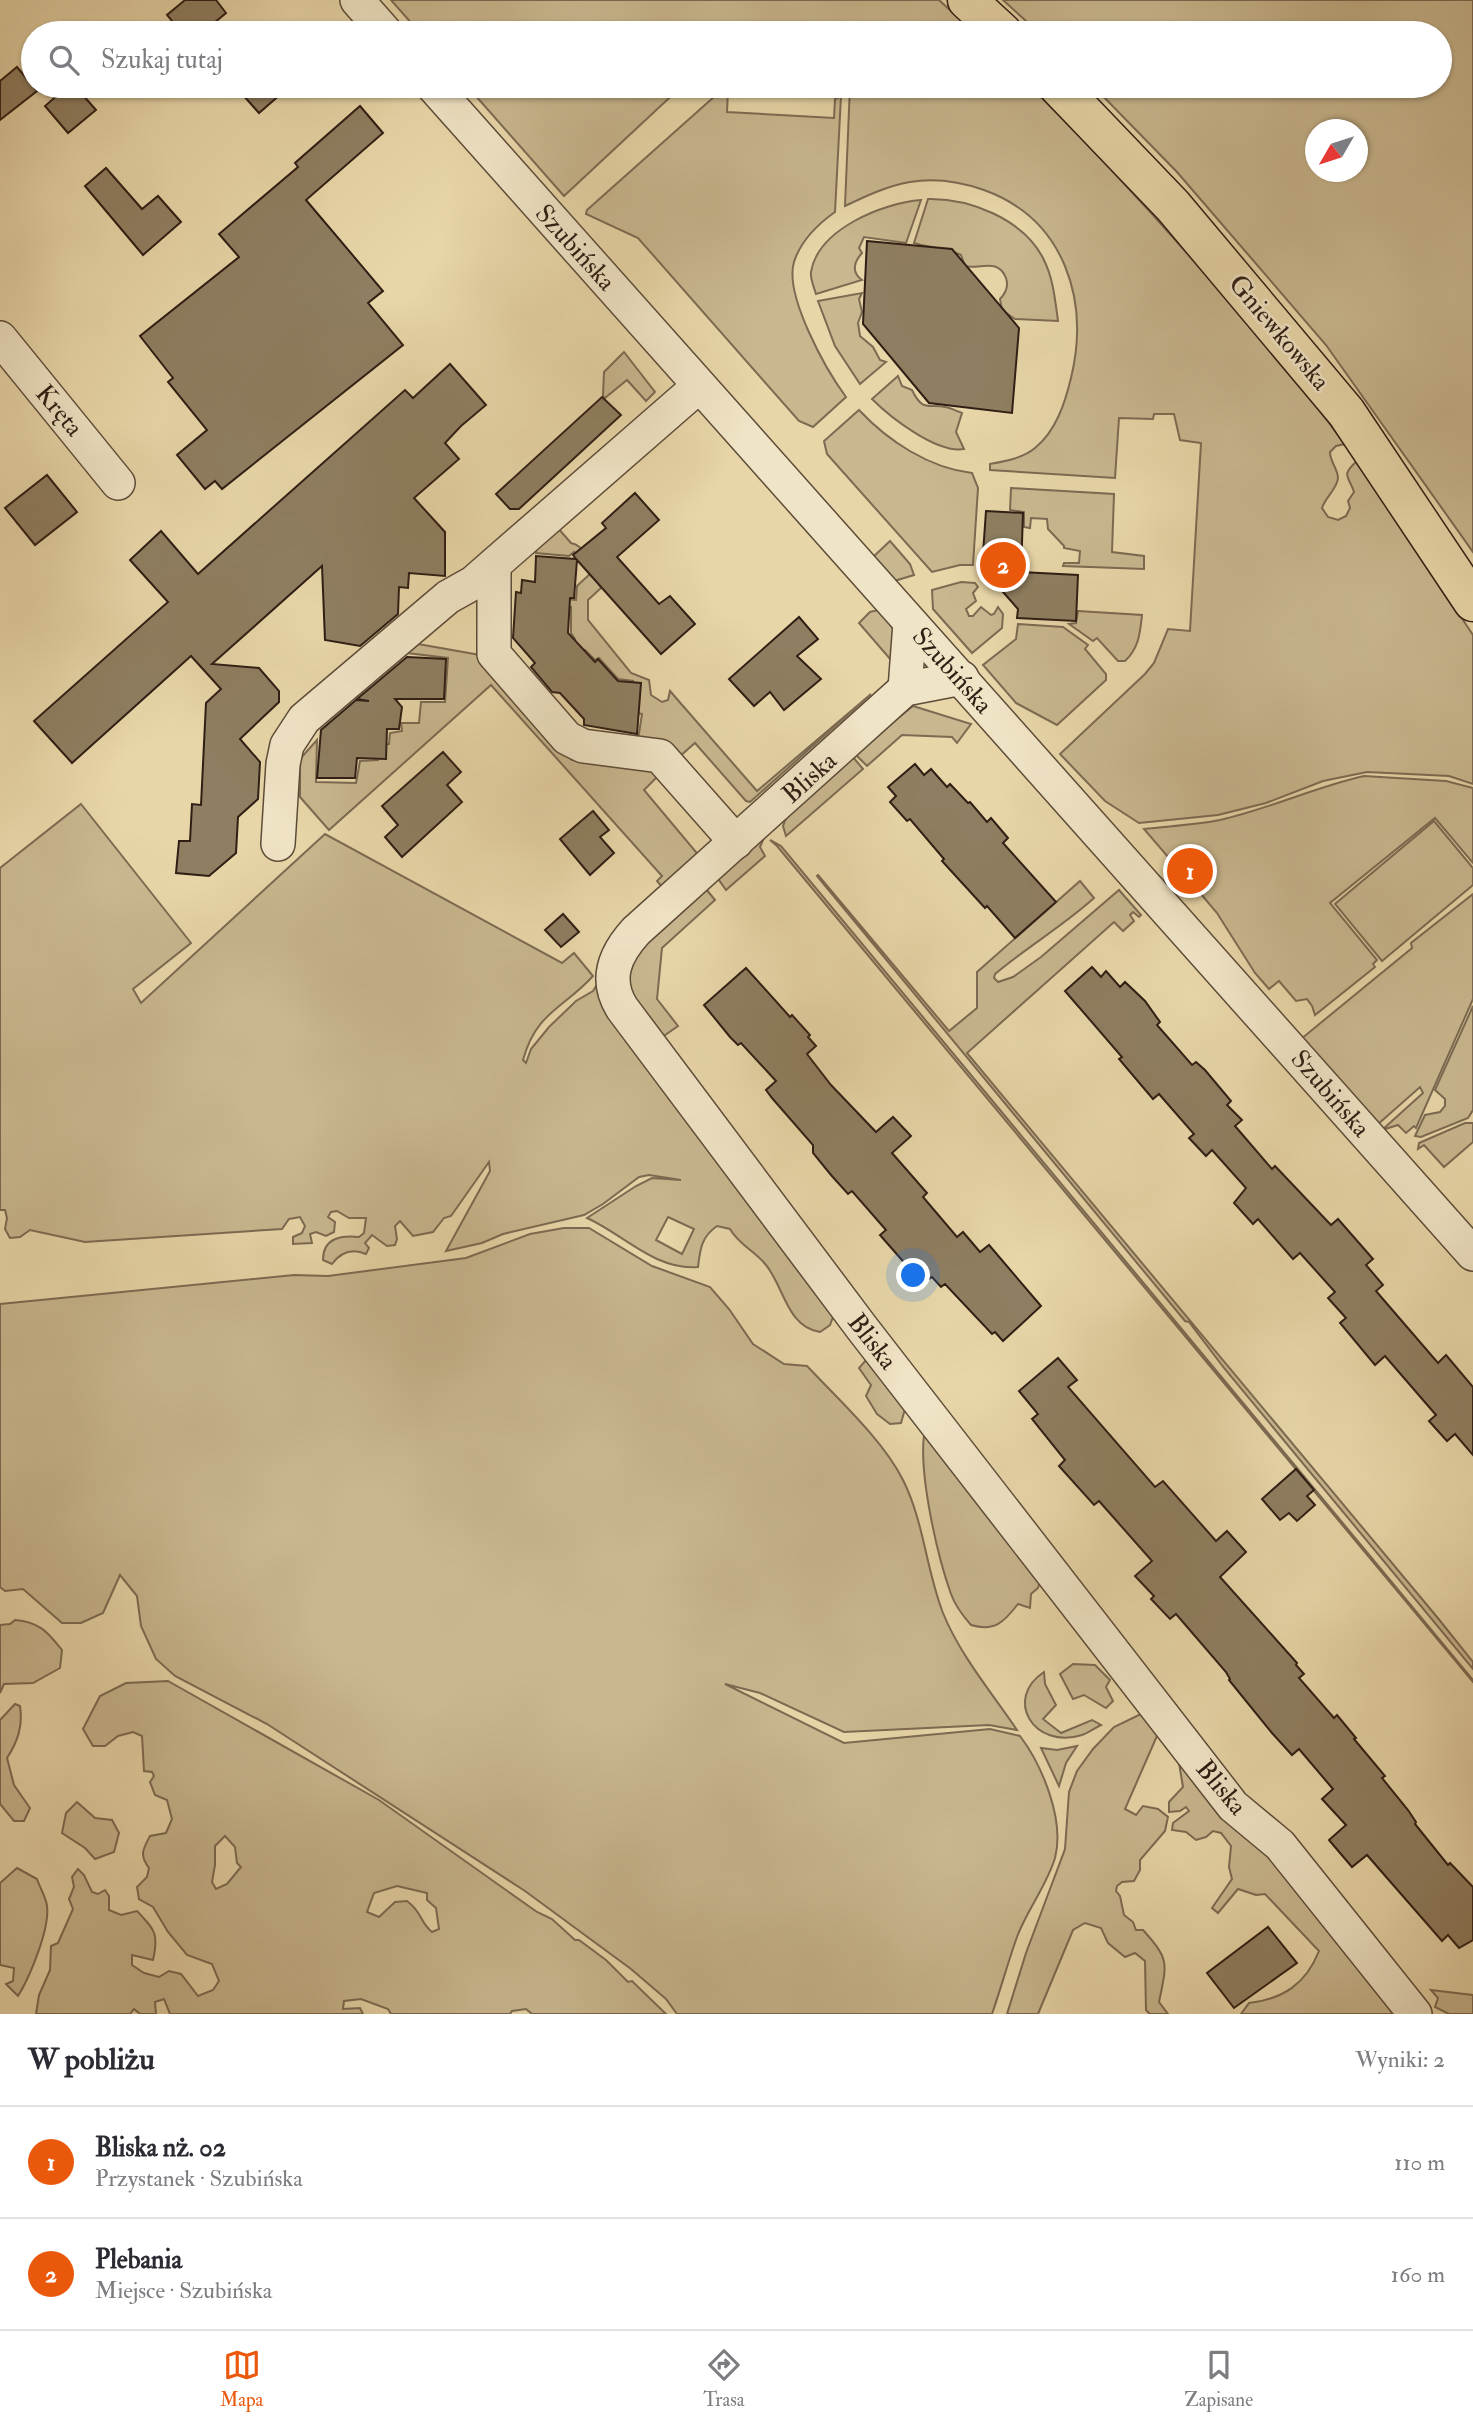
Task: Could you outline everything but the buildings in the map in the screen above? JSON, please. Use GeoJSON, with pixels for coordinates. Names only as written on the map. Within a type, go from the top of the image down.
{"type":"FeatureCollection","features":[{"type":"Feature","properties":{"kind":"main road"},"geometry":{"type":"LineString","coordinates":[[967,0],[990,21]]}},
{"type":"Feature","properties":{"kind":"main road","name":"Gniewkowska"},"geometry":{"type":"LineString","coordinates":[[1070,98],[1173,206],[1346,412],[1473,602]]}},
{"type":"Feature","properties":{"kind":"street"},"geometry":{"type":"LineString","coordinates":[[357,0],[375,21]]}},
{"type":"Feature","properties":{"kind":"street","name":"Szubińska"},"geometry":{"type":"LineString","coordinates":[[444,98],[1473,1254]]}},
{"type":"Feature","properties":{"kind":"street","name":"Kręta"},"geometry":{"type":"LineString","coordinates":[[0,338],[118,483]]}},
{"type":"Feature","properties":{"kind":"street"},"geometry":{"type":"LineString","coordinates":[[278,844],[283,764],[287,745],[304,719],[448,597],[473,583],[699,386]]}},
{"type":"Feature","properties":{"kind":"street"},"geometry":{"type":"LineString","coordinates":[[494,565],[494,654],[568,738],[583,746],[660,756],[736,842]]}},
{"type":"Feature","properties":{"kind":"street"},"geometry":{"type":"LineString","coordinates":[[911,622],[905,689],[962,678]]}},
{"type":"Feature","properties":{"kind":"street","name":"Bliska"},"geometry":{"type":"LineString","coordinates":[[905,689],[626,942],[613,968],[613,987],[617,1001],[862,1328],[1233,1805],[1280,1845],[1415,2014]]}},
{"type":"Feature","properties":{"kind":"shaded area"},"geometry":{"type":"Polygon","coordinates":[[[391,0],[939,0],[962,21],[409,21],[391,0]]]}},
{"type":"Feature","properties":{"kind":"shaded area"},"geometry":{"type":"Polygon","coordinates":[[[1003,0],[1473,0],[1473,552],[1326,345],[1177,172],[1105,98],[1452,98],[1452,21],[1026,21],[1003,0]]]}},
{"type":"Feature","properties":{"kind":"shaded area"},"geometry":{"type":"Polygon","coordinates":[[[478,98],[669,98],[564,196],[478,98]]]}},
{"type":"Feature","properties":{"kind":"shaded area"},"geometry":{"type":"Polygon","coordinates":[[[713,98],[728,98],[727,112],[834,118],[835,99],[841,98],[835,212],[816,227],[801,247],[794,262],[793,276],[795,293],[809,332],[846,397],[813,427],[799,421],[638,238],[586,214],[587,210],[713,98]]]}},
{"type":"Feature","properties":{"kind":"shaded area"},"geometry":{"type":"Polygon","coordinates":[[[850,98],[1042,98],[1212,282],[1345,444],[1336,446],[1330,452],[1338,478],[1322,508],[1328,517],[1338,520],[1346,516],[1350,508],[1348,501],[1354,492],[1347,473],[1357,461],[1473,635],[1473,784],[1449,776],[1367,772],[1323,781],[1266,803],[1218,815],[1139,823],[1105,801],[1060,754],[1145,674],[1154,663],[1168,629],[1190,631],[1201,443],[1180,440],[1174,414],[1154,414],[1153,419],[1119,418],[1115,478],[990,470],[990,464],[1020,457],[1042,441],[1063,407],[1071,378],[1077,319],[1073,291],[1065,265],[1052,241],[1034,220],[1011,203],[984,190],[957,183],[910,182],[845,206],[850,98]]]}},
{"type":"Feature","properties":{"kind":"shaded area"},"geometry":{"type":"Polygon","coordinates":[[[928,199],[960,202],[977,207],[1009,222],[1022,232],[1034,244],[1046,265],[1058,321],[1015,319],[1002,310],[1000,299],[1007,284],[1003,272],[998,268],[965,266],[961,255],[914,243],[928,199]]]}},
{"type":"Feature","properties":{"kind":"shaded area"},"geometry":{"type":"Polygon","coordinates":[[[921,200],[906,243],[864,237],[859,248],[862,253],[855,267],[856,274],[862,280],[816,294],[811,272],[816,257],[839,231],[854,221],[889,206],[921,200]]]}},
{"type":"Feature","properties":{"kind":"shaded area"},"geometry":{"type":"Polygon","coordinates":[[[862,293],[859,299],[862,312],[858,323],[860,336],[873,347],[880,360],[886,362],[860,384],[835,346],[818,301],[862,293]]]}},
{"type":"Feature","properties":{"kind":"shaded area"},"geometry":{"type":"Polygon","coordinates":[[[624,352],[655,392],[646,401],[627,380],[605,398],[603,396],[604,372],[624,352]]]}},
{"type":"Feature","properties":{"kind":"shaded area"},"geometry":{"type":"Polygon","coordinates":[[[898,376],[902,386],[912,390],[923,404],[947,407],[962,413],[956,432],[964,449],[941,446],[915,433],[872,399],[898,376]]]}},
{"type":"Feature","properties":{"kind":"shaded area"},"geometry":{"type":"Polygon","coordinates":[[[859,410],[883,432],[910,451],[940,465],[972,473],[978,488],[973,565],[960,565],[932,572],[827,454],[824,441],[859,410]]]}},
{"type":"Feature","properties":{"kind":"shaded area"},"geometry":{"type":"Polygon","coordinates":[[[1011,488],[1114,494],[1112,552],[1144,556],[1144,569],[1063,566],[1064,563],[1079,563],[1080,551],[1064,548],[1048,529],[1047,519],[1031,518],[1030,528],[1024,527],[1024,512],[1010,510],[1011,488]]]}},
{"type":"Feature","properties":{"kind":"shaded area"},"geometry":{"type":"Polygon","coordinates":[[[557,527],[571,543],[582,549],[601,588],[588,600],[588,620],[631,673],[649,680],[651,695],[662,702],[668,700],[670,691],[757,791],[871,694],[750,802],[746,801],[695,743],[680,756],[638,740],[642,714],[633,712],[633,681],[618,679],[599,658],[595,660],[585,650],[582,651],[571,633],[571,607],[565,607],[565,599],[576,600],[577,586],[591,573],[574,552],[569,556],[536,553],[537,545],[557,527]]]}},
{"type":"Feature","properties":{"kind":"shaded area"},"geometry":{"type":"Polygon","coordinates":[[[890,541],[910,564],[914,575],[894,581],[872,558],[890,541]]]}},
{"type":"Feature","properties":{"kind":"shaded area"},"geometry":{"type":"Polygon","coordinates":[[[961,582],[975,583],[978,587],[973,593],[976,601],[966,609],[969,616],[973,616],[981,607],[991,615],[998,607],[1003,614],[1002,628],[972,653],[933,609],[932,590],[961,582]]]}},
{"type":"Feature","properties":{"kind":"shaded area"},"geometry":{"type":"Polygon","coordinates":[[[878,610],[893,626],[897,667],[859,623],[870,612],[878,610]]]}},
{"type":"Feature","properties":{"kind":"shaded area"},"geometry":{"type":"Polygon","coordinates":[[[1078,611],[1142,615],[1136,645],[1130,656],[1125,661],[1118,661],[1097,638],[1093,641],[1069,624],[1076,623],[1078,611]]]}},
{"type":"Feature","properties":{"kind":"shaded area"},"geometry":{"type":"Polygon","coordinates":[[[1018,624],[1063,627],[1088,645],[1085,649],[1106,674],[1106,680],[1057,725],[1016,703],[983,665],[1016,639],[1018,624]]]}},
{"type":"Feature","properties":{"kind":"shaded area"},"geometry":{"type":"Polygon","coordinates":[[[418,644],[480,655],[572,760],[654,767],[660,774],[644,790],[701,858],[662,887],[657,881],[662,876],[491,685],[329,830],[300,797],[300,759],[317,740],[316,782],[356,783],[360,761],[378,760],[380,745],[389,744],[390,733],[402,731],[401,723],[419,723],[421,702],[445,702],[448,658],[407,653],[418,644]]]}},
{"type":"Feature","properties":{"kind":"shaded area"},"geometry":{"type":"Polygon","coordinates":[[[913,706],[971,724],[957,743],[952,737],[902,735],[867,766],[854,753],[913,706]]]}},
{"type":"Feature","properties":{"kind":"shaded area"},"geometry":{"type":"Polygon","coordinates":[[[852,756],[863,769],[786,836],[783,826],[788,813],[852,756]]]}},
{"type":"Feature","properties":{"kind":"shaded area"},"geometry":{"type":"Polygon","coordinates":[[[1364,776],[1446,781],[1473,788],[1473,863],[1435,818],[1330,903],[1377,960],[1373,964],[1375,967],[1315,1015],[1307,999],[1296,1001],[1279,981],[1269,989],[1255,973],[1217,913],[1195,887],[1202,880],[1183,857],[1174,864],[1144,829],[1220,820],[1364,776]]]}},
{"type":"Feature","properties":{"kind":"shaded area"},"geometry":{"type":"Polygon","coordinates":[[[81,804],[191,943],[133,989],[141,1003],[325,834],[562,963],[574,953],[593,976],[543,1021],[535,1031],[523,1060],[526,1063],[531,1049],[549,1027],[576,1001],[593,991],[598,983],[836,1309],[830,1325],[820,1332],[800,1323],[787,1305],[766,1265],[730,1229],[717,1226],[712,1230],[702,1244],[698,1267],[683,1267],[640,1250],[587,1218],[652,1178],[681,1180],[649,1175],[639,1177],[584,1215],[446,1251],[490,1171],[489,1162],[451,1216],[444,1218],[433,1232],[413,1236],[400,1221],[395,1226],[395,1245],[387,1246],[372,1235],[365,1243],[369,1248],[366,1254],[347,1252],[332,1264],[323,1260],[326,1247],[340,1238],[359,1237],[364,1233],[366,1218],[349,1218],[337,1211],[331,1212],[328,1217],[335,1222],[334,1232],[326,1236],[316,1232],[310,1234],[312,1243],[293,1244],[293,1237],[302,1233],[305,1226],[300,1217],[289,1219],[282,1229],[85,1242],[30,1230],[20,1237],[10,1238],[5,1229],[5,1210],[0,1210],[0,868],[81,804]],[[668,1217],[656,1240],[682,1254],[694,1229],[668,1217]]]}},
{"type":"Feature","properties":{"kind":"shaded area"},"geometry":{"type":"Polygon","coordinates":[[[1434,821],[1473,868],[1473,885],[1382,961],[1335,904],[1434,821]]]}},
{"type":"Feature","properties":{"kind":"shaded area"},"geometry":{"type":"Polygon","coordinates":[[[763,840],[760,847],[765,856],[726,890],[718,874],[754,844],[763,840]]]}},
{"type":"Feature","properties":{"kind":"shaded area"},"geometry":{"type":"Polygon","coordinates":[[[770,840],[781,846],[1473,1682],[777,846],[770,840]]]}},
{"type":"Feature","properties":{"kind":"shaded area"},"geometry":{"type":"Polygon","coordinates":[[[818,875],[949,1031],[977,1008],[977,972],[1080,881],[1094,898],[995,974],[994,978],[998,982],[1013,977],[1041,957],[1119,890],[1141,915],[1139,917],[1133,912],[1130,915],[1134,921],[1123,931],[1114,922],[967,1053],[1437,1617],[1473,1662],[1473,1669],[1189,1322],[1185,1321],[818,875]]]}},
{"type":"Feature","properties":{"kind":"shaded area"},"geometry":{"type":"Polygon","coordinates":[[[706,889],[715,900],[662,948],[657,999],[678,1026],[658,1040],[633,1004],[626,983],[625,961],[706,889]]]}},
{"type":"Feature","properties":{"kind":"shaded area"},"geometry":{"type":"Polygon","coordinates":[[[1473,894],[1473,999],[1416,1128],[1414,1126],[1406,1133],[1398,1125],[1382,1130],[1423,1093],[1420,1087],[1377,1125],[1301,1039],[1412,948],[1411,943],[1473,894]]]}},
{"type":"Feature","properties":{"kind":"shaded area"},"geometry":{"type":"Polygon","coordinates":[[[1473,1006],[1473,1110],[1468,1118],[1421,1137],[1415,1136],[1425,1115],[1440,1112],[1445,1106],[1445,1099],[1435,1090],[1473,1006]]]}},
{"type":"Feature","properties":{"kind":"shaded area"},"geometry":{"type":"Polygon","coordinates":[[[1465,1123],[1473,1123],[1473,1142],[1444,1167],[1424,1145],[1418,1149],[1419,1143],[1465,1123]]]}},
{"type":"Feature","properties":{"kind":"shaded area"},"geometry":{"type":"Polygon","coordinates":[[[564,1228],[589,1228],[652,1266],[710,1287],[753,1344],[784,1364],[807,1366],[872,1435],[903,1480],[916,1512],[937,1596],[950,1629],[967,1659],[1017,1730],[989,1725],[844,1732],[760,1693],[725,1684],[844,1743],[990,1729],[1020,1736],[1036,1762],[1050,1794],[1057,1827],[1057,1843],[1051,1868],[1017,1937],[992,2014],[677,2014],[666,1999],[631,1969],[525,1891],[267,1724],[175,1676],[156,1659],[141,1626],[137,1596],[120,1575],[103,1613],[81,1623],[62,1623],[23,1589],[5,1591],[0,1587],[0,1304],[294,1275],[328,1276],[466,1258],[530,1234],[564,1228]]]}},
{"type":"Feature","properties":{"kind":"shaded area"},"geometry":{"type":"Polygon","coordinates":[[[866,1360],[905,1409],[901,1423],[890,1424],[877,1414],[866,1396],[871,1385],[859,1368],[866,1360]]]}},
{"type":"Feature","properties":{"kind":"shaded area"},"geometry":{"type":"Polygon","coordinates":[[[924,1435],[1040,1581],[1038,1588],[1031,1594],[1030,1608],[1018,1604],[1008,1616],[993,1626],[971,1625],[951,1594],[930,1515],[924,1471],[924,1435]]]}},
{"type":"Feature","properties":{"kind":"shaded area"},"geometry":{"type":"Polygon","coordinates":[[[15,1620],[36,1625],[52,1638],[62,1650],[60,1668],[33,1683],[4,1684],[0,1693],[0,1625],[10,1624],[15,1620]]]}},
{"type":"Feature","properties":{"kind":"shaded area"},"geometry":{"type":"Polygon","coordinates":[[[1073,1664],[1095,1665],[1110,1680],[1106,1687],[1113,1701],[1106,1708],[1084,1695],[1073,1699],[1060,1674],[1073,1664]]]}},
{"type":"Feature","properties":{"kind":"shaded area"},"geometry":{"type":"Polygon","coordinates":[[[1044,1672],[1045,1684],[1056,1705],[1043,1719],[1061,1733],[1092,1720],[1101,1725],[1082,1735],[1065,1738],[1038,1729],[1025,1708],[1026,1695],[1032,1683],[1044,1672]]]}},
{"type":"Feature","properties":{"kind":"shaded area"},"geometry":{"type":"Polygon","coordinates":[[[168,1681],[379,1800],[537,1912],[552,1919],[575,1940],[579,1940],[606,1960],[628,1982],[632,1981],[666,2014],[532,2014],[526,2009],[512,2011],[510,2014],[391,2014],[388,2009],[361,1999],[344,2001],[343,2009],[360,2008],[363,2014],[170,2014],[164,1999],[155,2002],[156,2014],[140,2014],[134,2009],[130,2014],[36,2014],[39,1995],[50,1970],[51,1946],[58,1943],[73,1909],[69,1899],[74,1887],[72,1877],[78,1869],[92,1892],[98,1894],[105,1890],[109,1896],[109,1910],[121,1915],[137,1911],[152,1928],[156,1944],[153,1960],[132,1955],[132,1965],[144,1973],[159,1977],[169,1971],[181,1974],[198,1996],[213,1990],[219,1981],[212,1964],[187,1955],[168,1932],[153,1907],[139,1899],[137,1887],[147,1877],[149,1868],[143,1856],[145,1845],[150,1836],[166,1833],[172,1819],[167,1800],[155,1795],[150,1782],[154,1776],[152,1772],[144,1771],[142,1736],[133,1732],[118,1736],[105,1746],[93,1746],[83,1729],[100,1696],[126,1683],[168,1681]],[[225,1836],[215,1846],[212,1882],[216,1889],[227,1884],[241,1867],[237,1863],[235,1847],[225,1836]],[[397,1886],[374,1893],[367,1912],[379,1917],[395,1902],[407,1901],[432,1932],[439,1929],[436,1908],[427,1900],[427,1893],[397,1886]]]}},
{"type":"Feature","properties":{"kind":"shaded area"},"geometry":{"type":"Polygon","coordinates":[[[15,1704],[20,1706],[20,1727],[7,1758],[14,1785],[30,1808],[24,1821],[14,1821],[0,1804],[0,1720],[15,1704]]]}},
{"type":"Feature","properties":{"kind":"shaded area"},"geometry":{"type":"Polygon","coordinates":[[[1143,1713],[1155,1721],[1232,1820],[1271,1852],[1399,2014],[1241,2014],[1249,2003],[1272,1998],[1292,1988],[1314,1963],[1319,1951],[1265,1894],[1256,1895],[1238,1889],[1218,1913],[1212,1908],[1232,1879],[1229,1867],[1231,1846],[1221,1833],[1213,1831],[1196,1840],[1186,1832],[1172,1830],[1173,1823],[1189,1811],[1186,1807],[1180,1811],[1169,1812],[1169,1802],[1183,1787],[1177,1751],[1160,1729],[1125,1809],[1136,1815],[1143,1806],[1158,1809],[1168,1817],[1165,1831],[1140,1860],[1140,1870],[1134,1881],[1122,1882],[1116,1891],[1120,1896],[1124,1915],[1133,1922],[1136,1930],[1143,1930],[1162,1956],[1165,1970],[1159,2002],[1168,2014],[1150,2014],[1146,2010],[1145,1961],[1135,1953],[1125,1957],[1108,1943],[1101,1928],[1085,1923],[1073,1930],[1038,2014],[1007,2014],[1026,1953],[1065,1849],[1069,1792],[1077,1771],[1114,1727],[1143,1713]]]}},
{"type":"Feature","properties":{"kind":"shaded area"},"geometry":{"type":"Polygon","coordinates":[[[1077,1746],[1066,1763],[1059,1786],[1041,1748],[1057,1750],[1077,1746]]]}},
{"type":"Feature","properties":{"kind":"shaded area"},"geometry":{"type":"Polygon","coordinates":[[[77,1802],[95,1818],[112,1820],[119,1833],[114,1852],[95,1859],[85,1848],[62,1833],[66,1813],[77,1802]]]}},
{"type":"Feature","properties":{"kind":"shaded area"},"geometry":{"type":"Polygon","coordinates":[[[17,1868],[37,1879],[46,1903],[47,1915],[38,1952],[18,1996],[6,1984],[13,1981],[14,1968],[0,1965],[0,1883],[17,1868]]]}},
{"type":"Feature","properties":{"kind":"shaded area"},"geometry":{"type":"Polygon","coordinates":[[[1431,1990],[1473,1995],[1473,2014],[1449,2014],[1435,2007],[1438,1998],[1431,1990]]]}},
{"type":"Feature","properties":{"kind":"place","name":"Plebania"},"geometry":{"type":"Point","coordinates":[1003,565]}},
{"type":"Feature","properties":{"kind":"place","name":"Bliska nż. 02"},"geometry":{"type":"Point","coordinates":[1190,871]}}]}
